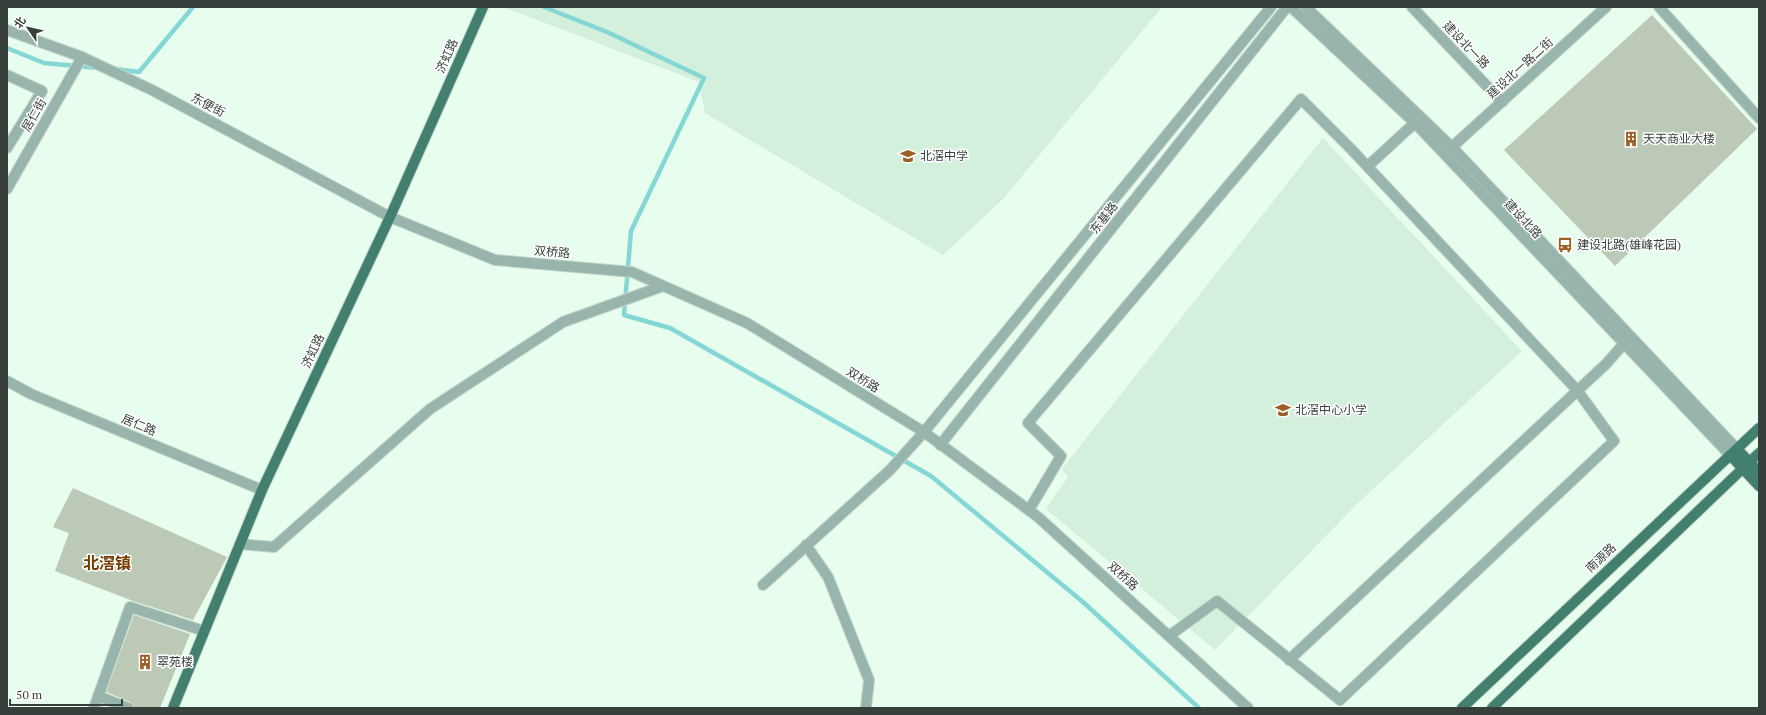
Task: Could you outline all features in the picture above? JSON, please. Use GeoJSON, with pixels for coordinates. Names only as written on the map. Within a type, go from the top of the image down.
{"type":"FeatureCollection","features":[{"type":"Feature","properties":{"kind":"main road","name":"济虹路"},"geometry":{"type":"LineString","coordinates":[[173,708],[262,490],[390,217],[483,7]]}},
{"type":"Feature","properties":{"kind":"main road","name":"南源路"},"geometry":{"type":"LineString","coordinates":[[1462,708],[1759,428]]}},
{"type":"Feature","properties":{"kind":"main road"},"geometry":{"type":"LineString","coordinates":[[1733,452],[1746,465],[1759,486]]}},
{"type":"Feature","properties":{"kind":"main road"},"geometry":{"type":"LineString","coordinates":[[1492,708],[1759,453]]}},
{"type":"Feature","properties":{"kind":"main road"},"geometry":{"type":"LineString","coordinates":[[1746,465],[1759,472]]}},
{"type":"Feature","properties":{"kind":"street","name":"东基路"},"geometry":{"type":"LineString","coordinates":[[763,585],[890,470],[924,432],[1271,7]]}},
{"type":"Feature","properties":{"kind":"street","name":"东基路"},"geometry":{"type":"LineString","coordinates":[[940,444],[1287,7]]}},
{"type":"Feature","properties":{"kind":"street","name":"建设北路"},"geometry":{"type":"LineString","coordinates":[[1291,7],[1418,120],[1452,147],[1630,336],[1733,452]]}},
{"type":"Feature","properties":{"kind":"street","name":"建设北路"},"geometry":{"type":"LineString","coordinates":[[1306,7],[1418,120],[1623,344],[1733,452]]}},
{"type":"Feature","properties":{"kind":"street","name":"建设北一路"},"geometry":{"type":"LineString","coordinates":[[1412,7],[1502,102]]}},
{"type":"Feature","properties":{"kind":"street","name":"建设北一路二街"},"geometry":{"type":"LineString","coordinates":[[1452,147],[1606,7]]}},
{"type":"Feature","properties":{"kind":"street"},"geometry":{"type":"LineString","coordinates":[[1658,7],[1759,118]]}},
{"type":"Feature","properties":{"kind":"street","name":"东便街"},"geometry":{"type":"LineString","coordinates":[[7,30],[81,58],[152,90],[390,217]]}},
{"type":"Feature","properties":{"kind":"street","name":"居仁街"},"geometry":{"type":"LineString","coordinates":[[7,189],[81,58]]}},
{"type":"Feature","properties":{"kind":"street"},"geometry":{"type":"LineString","coordinates":[[7,75],[42,91],[7,148]]}},
{"type":"Feature","properties":{"kind":"street"},"geometry":{"type":"LineString","coordinates":[[1029,510],[1061,456],[1028,423],[1301,99],[1368,166],[1577,390],[1614,441],[1340,700],[1216,601],[1170,636]]}},
{"type":"Feature","properties":{"kind":"street"},"geometry":{"type":"LineString","coordinates":[[1368,166],[1418,120]]}},
{"type":"Feature","properties":{"kind":"street","name":"双桥路"},"geometry":{"type":"LineString","coordinates":[[390,217],[496,260],[632,272],[747,323],[924,432],[1029,510],[1248,708]]}},
{"type":"Feature","properties":{"kind":"street"},"geometry":{"type":"LineString","coordinates":[[240,544],[274,547],[430,409],[563,322],[662,286]]}},
{"type":"Feature","properties":{"kind":"street"},"geometry":{"type":"LineString","coordinates":[[1289,660],[1606,364],[1630,336]]}},
{"type":"Feature","properties":{"kind":"street","name":"居仁路"},"geometry":{"type":"LineString","coordinates":[[7,381],[31,394],[262,490]]}},
{"type":"Feature","properties":{"kind":"street"},"geometry":{"type":"LineString","coordinates":[[806,545],[828,577],[869,680],[866,708]]}},
{"type":"Feature","properties":{"kind":"street"},"geometry":{"type":"LineString","coordinates":[[94,708],[130,607],[204,631]]}},
{"type":"Feature","properties":{"kind":"street"},"geometry":{"type":"LineString","coordinates":[[98,696],[128,708]]}},
{"type":"Feature","properties":{"kind":"shaded area","name":"北滘中学"},"geometry":{"type":"Polygon","coordinates":[[[506,7],[1162,7],[1003,199],[943,255],[705,113],[699,82],[506,7]]]}},
{"type":"Feature","properties":{"kind":"shaded area","name":"北滘中心小学"},"geometry":{"type":"Polygon","coordinates":[[[1323,138],[1522,351],[1359,502],[1215,650],[1046,509],[1068,477],[1062,469],[1323,138]]]}},
{"type":"Feature","properties":{"kind":"building","name":"天天商业大楼"},"geometry":{"type":"Polygon","coordinates":[[[1652,15],[1757,129],[1615,266],[1504,150],[1652,15]]]}},
{"type":"Feature","properties":{"kind":"building"},"geometry":{"type":"Polygon","coordinates":[[[73,488],[227,557],[193,620],[133,601],[55,571],[69,533],[53,527],[73,488]]]}},
{"type":"Feature","properties":{"kind":"building","name":"翠苑楼"},"geometry":{"type":"Polygon","coordinates":[[[134,615],[190,634],[160,708],[134,708],[130,702],[106,692],[134,615]]]}},
{"type":"Feature","properties":{"kind":"waterway"},"geometry":{"type":"LineString","coordinates":[[116,69],[139,72],[193,7]]}},
{"type":"Feature","properties":{"kind":"waterway"},"geometry":{"type":"LineString","coordinates":[[544,7],[607,32],[704,78],[631,231],[624,315],[670,328],[931,476],[1083,602],[1199,708]]}},
{"type":"Feature","properties":{"kind":"waterway"},"geometry":{"type":"LineString","coordinates":[[7,48],[44,63],[98,68]]}},
{"type":"Feature","properties":{"kind":"place","name":"天天商业大楼"},"geometry":{"type":"Point","coordinates":[1631,139]}},
{"type":"Feature","properties":{"kind":"place","name":"北滘中学"},"geometry":{"type":"Point","coordinates":[908,156]}},
{"type":"Feature","properties":{"kind":"place","name":"建设北路(雄峰花园)"},"geometry":{"type":"Point","coordinates":[1565,245]}},
{"type":"Feature","properties":{"kind":"place","name":"北滘中心小学"},"geometry":{"type":"Point","coordinates":[1283,410]}},
{"type":"Feature","properties":{"kind":"place","name":"翠苑楼"},"geometry":{"type":"Point","coordinates":[145,662]}},
{"type":"Feature","properties":{"kind":"district","name":"北滘镇"},"geometry":{"type":"Point","coordinates":[107,563]}}]}
